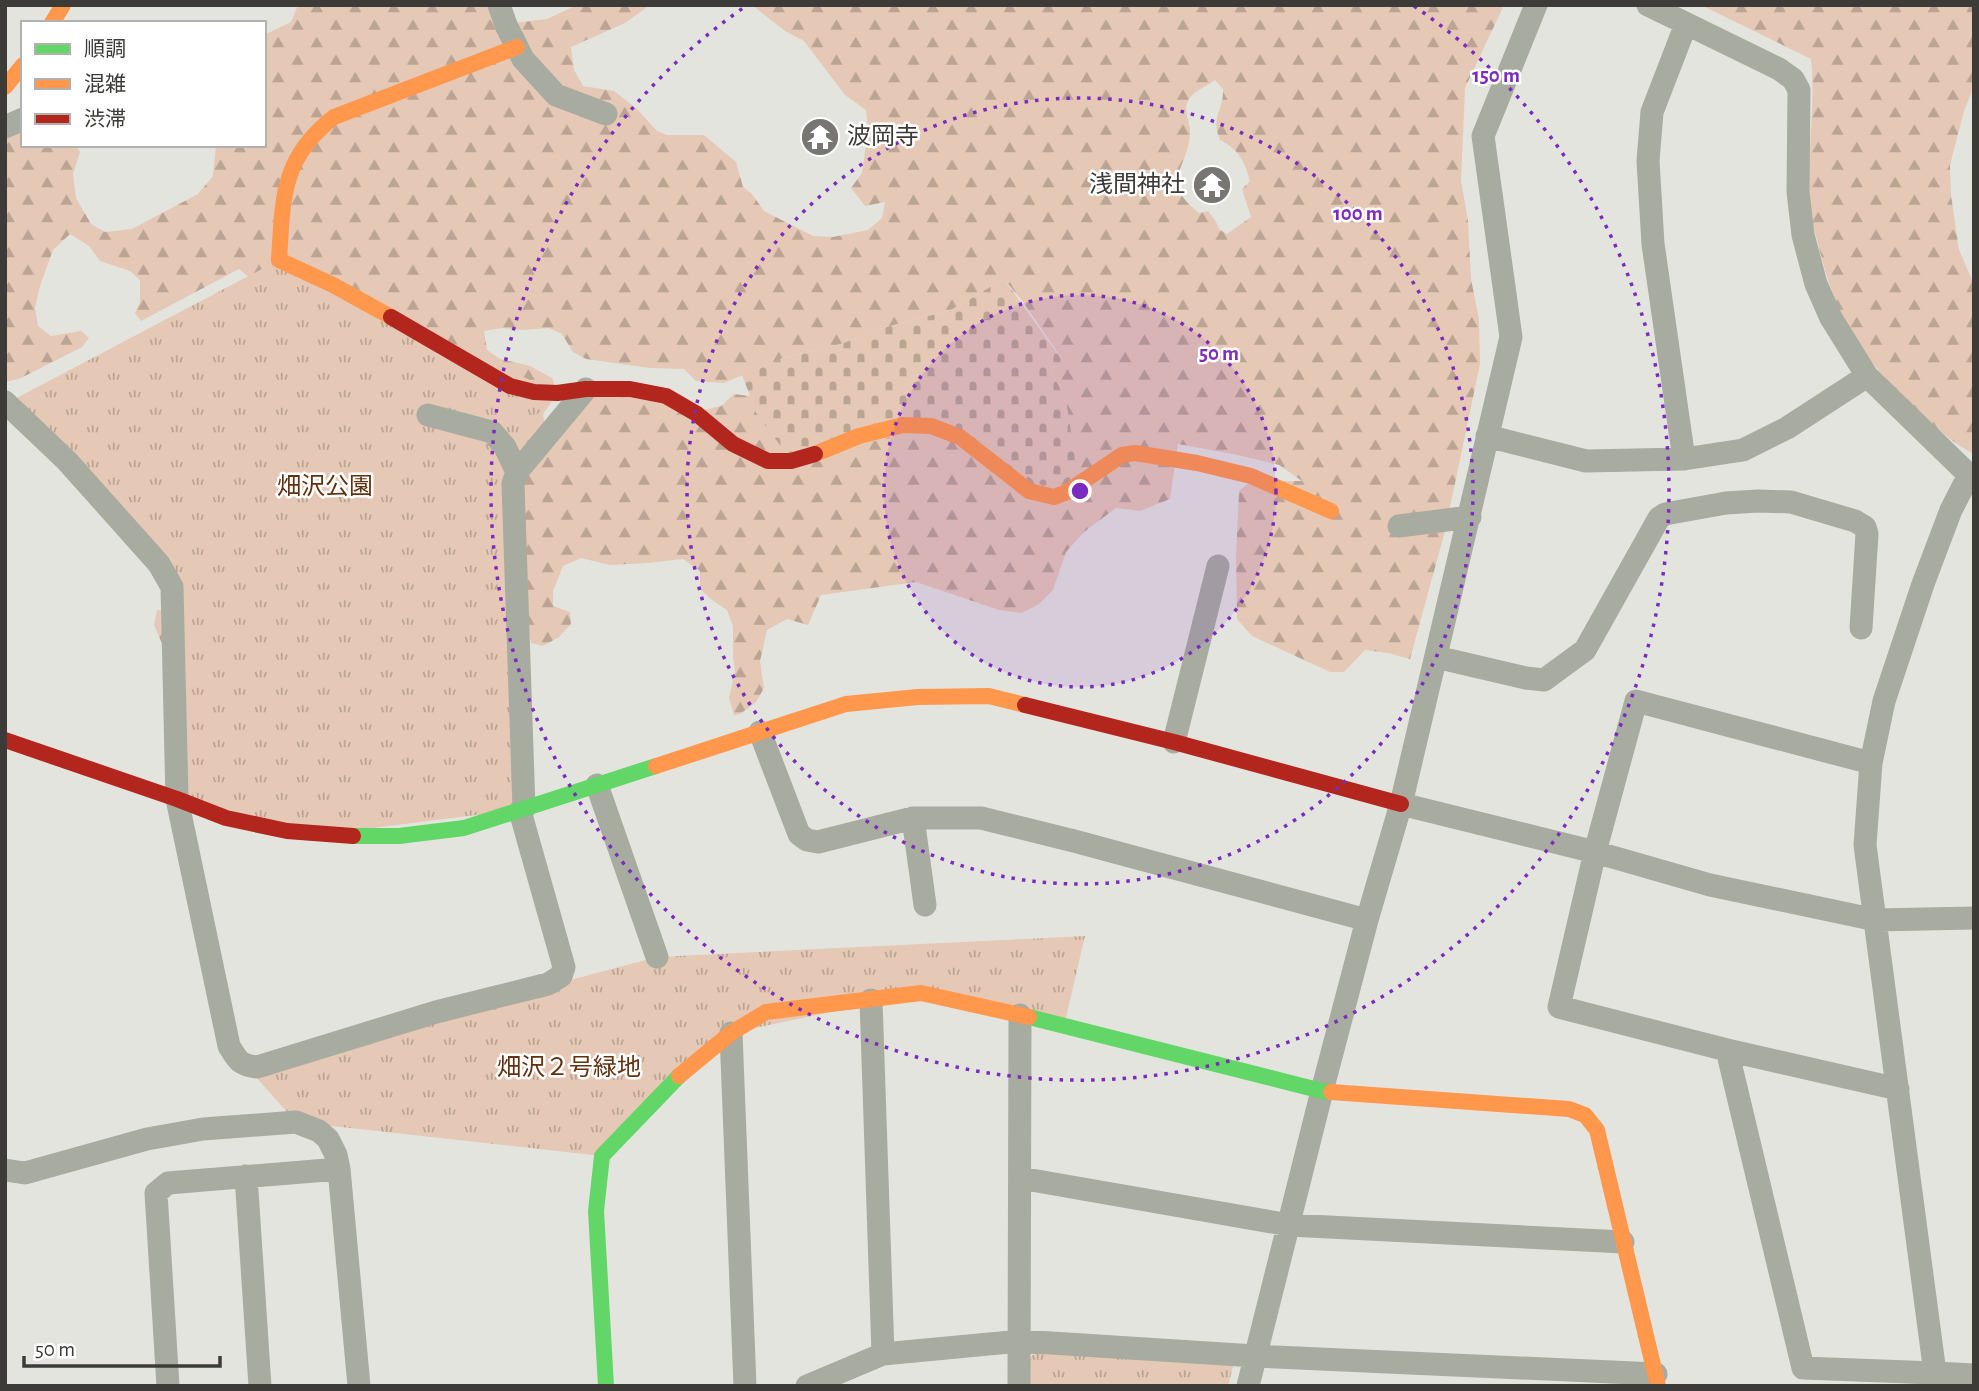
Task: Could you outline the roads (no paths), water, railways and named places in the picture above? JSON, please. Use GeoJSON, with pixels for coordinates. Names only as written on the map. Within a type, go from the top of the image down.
{"type":"FeatureCollection","features":[{"type":"Feature","properties":{"kind":"street"},"geometry":{"type":"LineString","coordinates":[[53,21],[63,5]]}},
{"type":"Feature","properties":{"kind":"street"},"geometry":{"type":"LineString","coordinates":[[499,5],[523,59],[556,95],[606,114]]}},
{"type":"Feature","properties":{"kind":"street"},"geometry":{"type":"LineString","coordinates":[[1248,1386],[1322,1091],[1401,804],[1511,337],[1483,136],[1536,5]]}},
{"type":"Feature","properties":{"kind":"street"},"geometry":{"type":"LineString","coordinates":[[1648,5],[1779,69],[1793,79],[1799,90],[1798,192],[1803,235],[1816,284],[1830,318],[1867,376],[1971,476],[1951,510],[1884,701],[1871,763],[1865,845],[1935,1373]]}},
{"type":"Feature","properties":{"kind":"street"},"geometry":{"type":"LineString","coordinates":[[1684,459],[1653,244],[1648,161],[1652,112],[1686,24]]}},
{"type":"Feature","properties":{"kind":"street"},"geometry":{"type":"LineString","coordinates":[[517,47],[334,117],[321,125],[305,142],[292,164],[284,191],[279,260],[355,297],[510,386],[534,392],[557,393],[586,389],[630,389],[666,396],[697,414],[733,444],[768,461],[791,461],[814,455],[859,436],[903,425],[931,426],[960,437],[1029,491],[1040,495],[1054,497],[1067,492],[1122,455],[1135,453],[1197,463],[1251,476],[1331,511]]}},
{"type":"Feature","properties":{"kind":"street"},"geometry":{"type":"LineString","coordinates":[[5,87],[21,67]]}},
{"type":"Feature","properties":{"kind":"street"},"geometry":{"type":"LineString","coordinates":[[5,127],[21,120]]}},
{"type":"Feature","properties":{"kind":"street"},"geometry":{"type":"LineString","coordinates":[[1487,436],[1586,461],[1684,459],[1743,450],[1787,428],[1867,376]]}},
{"type":"Feature","properties":{"kind":"street"},"geometry":{"type":"LineString","coordinates":[[5,402],[67,461],[159,564],[172,587],[177,799],[229,1046],[237,1060],[246,1066],[257,1067],[436,1012],[548,984],[561,976],[564,967],[522,810],[512,506],[513,484],[517,472],[586,389]]}},
{"type":"Feature","properties":{"kind":"street"},"geometry":{"type":"LineString","coordinates":[[428,415],[492,432],[505,447],[517,472]]}},
{"type":"Feature","properties":{"kind":"street"},"geometry":{"type":"LineString","coordinates":[[1436,657],[1544,680],[1585,650],[1659,517],[1737,502],[1790,502],[1855,521],[1865,527],[1867,534],[1861,628]]}},
{"type":"Feature","properties":{"kind":"street"},"geometry":{"type":"LineString","coordinates":[[1399,526],[1469,517]]}},
{"type":"Feature","properties":{"kind":"street"},"geometry":{"type":"LineString","coordinates":[[1174,742],[1218,566]]}},
{"type":"Feature","properties":{"kind":"street"},"geometry":{"type":"LineString","coordinates":[[5,740],[226,818],[287,831],[399,836],[464,828],[846,704],[918,697],[989,696],[1595,852],[1710,885],[1876,920],[1974,918]]}},
{"type":"Feature","properties":{"kind":"street"},"geometry":{"type":"LineString","coordinates":[[1871,763],[1636,701],[1595,852],[1559,1007],[1727,1050],[1898,1089]]}},
{"type":"Feature","properties":{"kind":"street"},"geometry":{"type":"LineString","coordinates":[[760,732],[799,834],[807,840],[818,842],[914,818],[982,818],[1367,920]]}},
{"type":"Feature","properties":{"kind":"street"},"geometry":{"type":"LineString","coordinates":[[597,785],[657,957]]}},
{"type":"Feature","properties":{"kind":"street"},"geometry":{"type":"LineString","coordinates":[[914,818],[925,905]]}},
{"type":"Feature","properties":{"kind":"street"},"geometry":{"type":"LineString","coordinates":[[606,1386],[596,1211],[602,1156],[678,1076],[731,1033],[766,1012],[921,993],[1020,1015],[1322,1091],[1569,1109],[1585,1115],[1597,1130],[1657,1380],[1020,1341],[883,1354],[807,1386]]}},
{"type":"Feature","properties":{"kind":"street"},"geometry":{"type":"LineString","coordinates":[[871,1000],[883,1354]]}},
{"type":"Feature","properties":{"kind":"street"},"geometry":{"type":"LineString","coordinates":[[1019,1386],[1020,1015]]}},
{"type":"Feature","properties":{"kind":"street"},"geometry":{"type":"LineString","coordinates":[[731,1033],[745,1386]]}},
{"type":"Feature","properties":{"kind":"street"},"geometry":{"type":"LineString","coordinates":[[1727,1050],[1803,1368],[1974,1375]]}},
{"type":"Feature","properties":{"kind":"street"},"geometry":{"type":"LineString","coordinates":[[5,1170],[25,1172],[147,1139],[203,1129],[296,1122],[319,1131],[328,1139],[339,1169],[359,1386]]}},
{"type":"Feature","properties":{"kind":"street"},"geometry":{"type":"LineString","coordinates":[[168,1386],[156,1193],[168,1183],[339,1169]]}},
{"type":"Feature","properties":{"kind":"street"},"geometry":{"type":"LineString","coordinates":[[246,1177],[260,1386]]}},
{"type":"Feature","properties":{"kind":"street"},"geometry":{"type":"LineString","coordinates":[[1020,1178],[1289,1226],[1623,1242]]}},
{"type":"Feature","properties":{"kind":"place","name":"波岡寺"},"geometry":{"type":"Point","coordinates":[820,137]}},
{"type":"Feature","properties":{"kind":"place","name":"浅間神社"},"geometry":{"type":"Point","coordinates":[1212,185]}},
{"type":"Feature","properties":{"kind":"park label","name":"畑沢公園"},"geometry":{"type":"Point","coordinates":[325,487]}},
{"type":"Feature","properties":{"kind":"park label","name":"畑沢２号緑地"},"geometry":{"type":"Point","coordinates":[569,1068]}}]}
